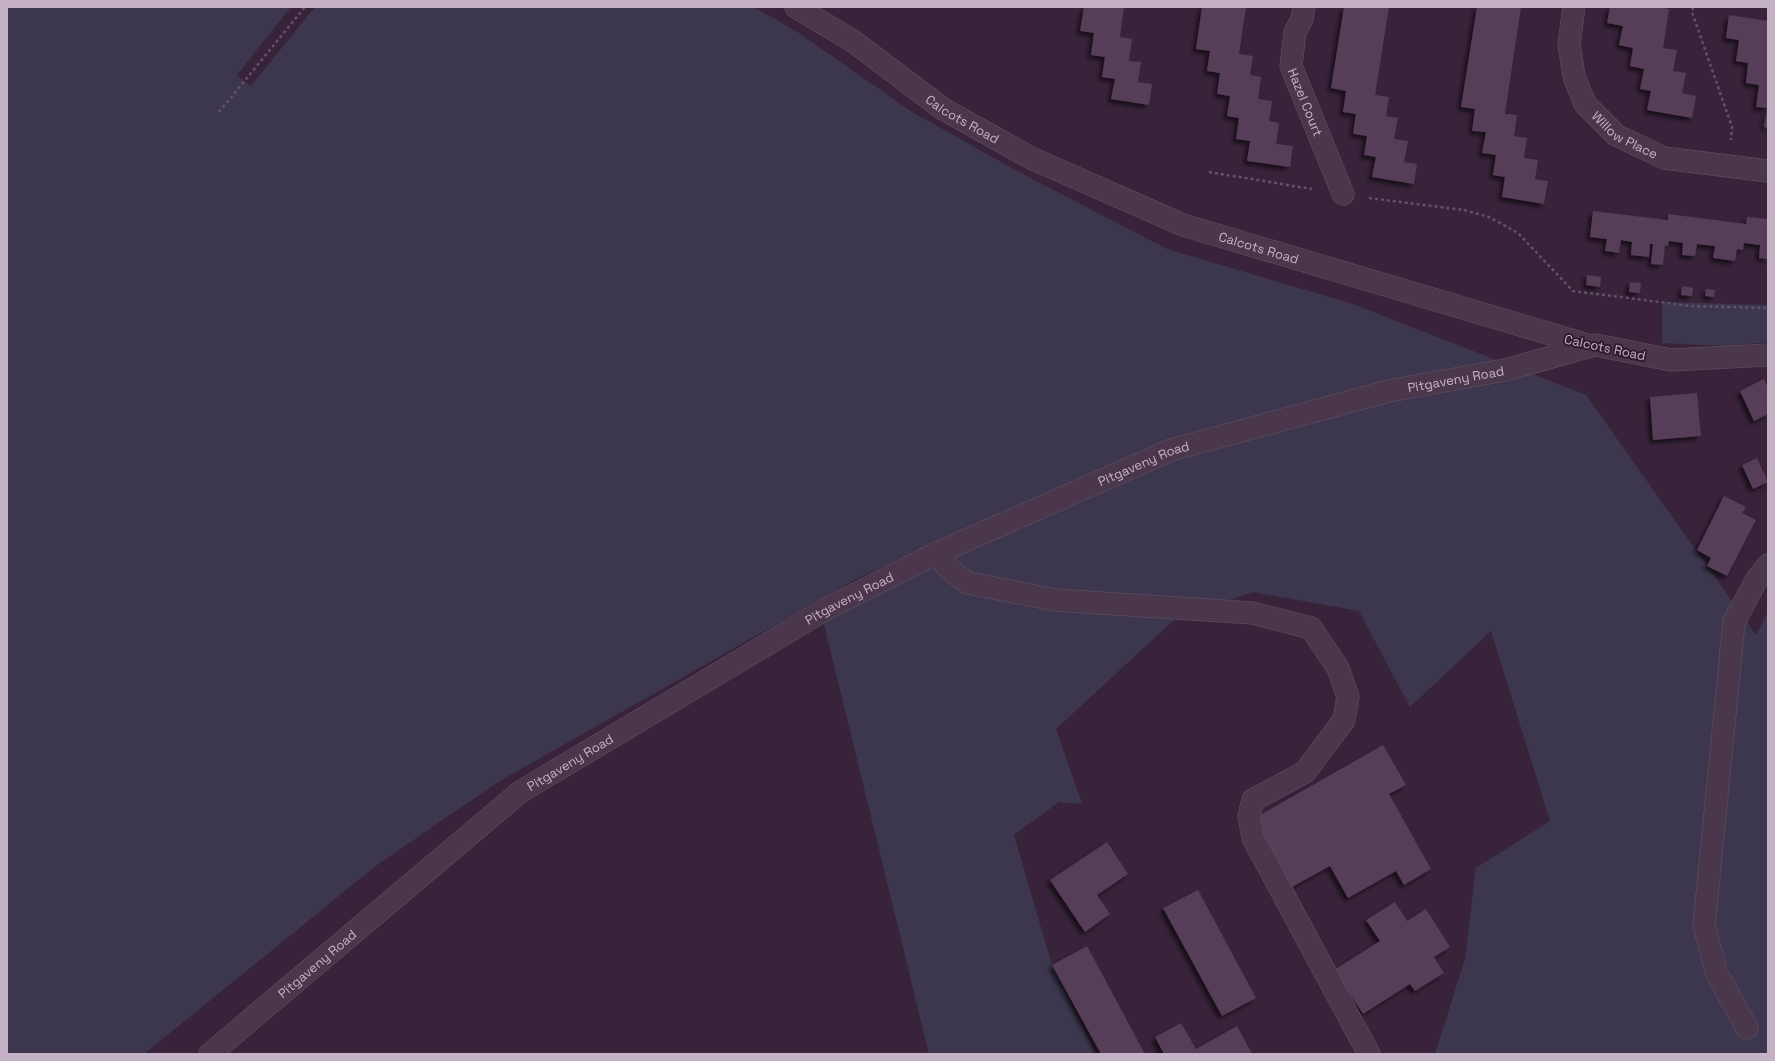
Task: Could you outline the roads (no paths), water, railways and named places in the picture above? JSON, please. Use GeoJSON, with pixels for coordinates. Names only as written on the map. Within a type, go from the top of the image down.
{"type":"FeatureCollection","features":[{"type":"Feature","properties":{"kind":"street","name":"Calcots Road"},"geometry":{"type":"LineString","coordinates":[[796,7],[853,41],[943,109],[1032,158],[1183,225],[1591,346],[1596,345],[1671,360],[1768,355]]}},
{"type":"Feature","properties":{"kind":"street","name":"Hazel Court"},"geometry":{"type":"LineString","coordinates":[[1304,7],[1302,19],[1295,32],[1291,66],[1343,194]]}},
{"type":"Feature","properties":{"kind":"street","name":"Willow Place"},"geometry":{"type":"LineString","coordinates":[[1574,7],[1569,44],[1574,76],[1585,104],[1616,136],[1664,158],[1768,171]]}},
{"type":"Feature","properties":{"kind":"street","name":"Pitgaveny Road"},"geometry":{"type":"LineString","coordinates":[[210,1054],[520,792],[826,609],[937,553],[1171,450],[1389,391],[1505,370],[1591,346]]}},
{"type":"Feature","properties":{"kind":"street"},"geometry":{"type":"LineString","coordinates":[[937,553],[949,569],[968,582],[1055,600],[1252,613],[1311,628],[1338,668],[1348,697],[1344,720],[1305,772],[1253,800],[1249,816],[1252,838],[1369,1054]]}},
{"type":"Feature","properties":{"kind":"street"},"geometry":{"type":"LineString","coordinates":[[1747,1028],[1716,974],[1704,926],[1734,622],[1757,579],[1768,565]]}}]}
